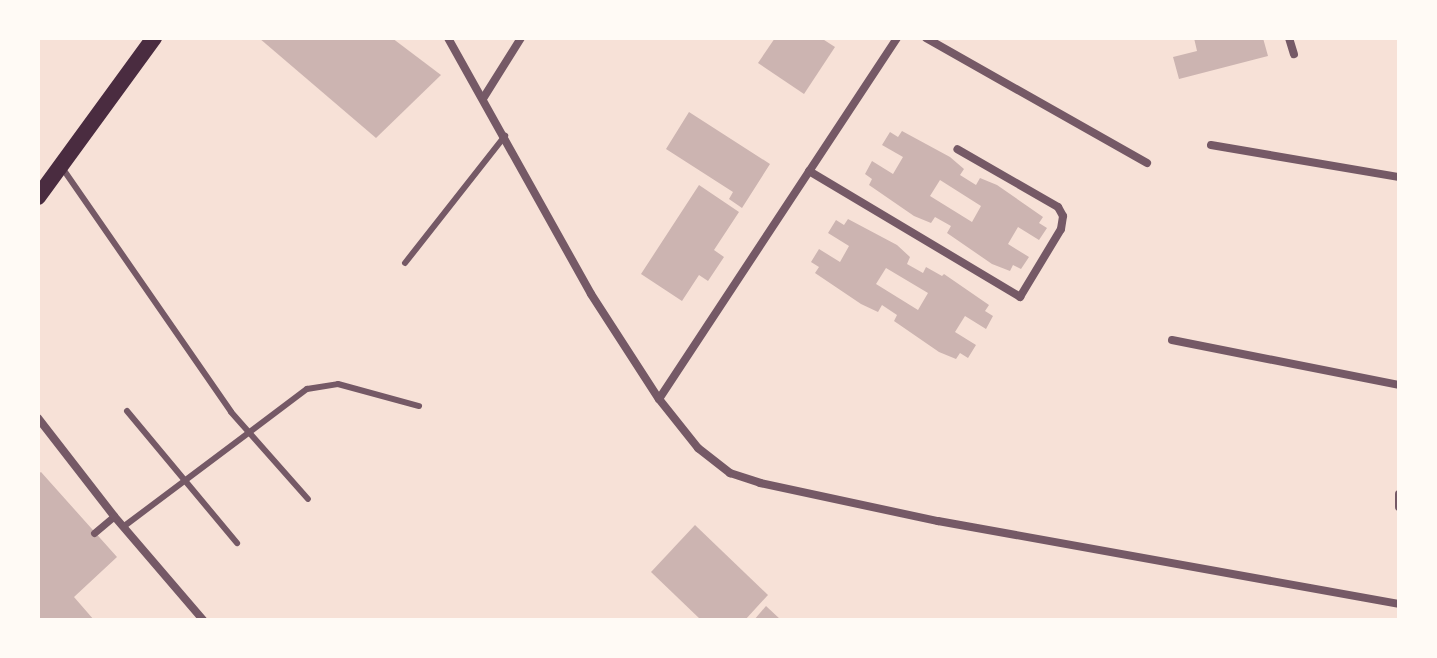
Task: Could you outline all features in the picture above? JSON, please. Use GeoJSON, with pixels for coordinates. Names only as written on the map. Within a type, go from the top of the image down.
{"type":"FeatureCollection","features":[{"type":"Feature","properties":{"kind":"main road"},"geometry":{"type":"LineString","coordinates":[[38,197],[154,38]]}},
{"type":"Feature","properties":{"kind":"street"},"geometry":{"type":"LineString","coordinates":[[448,38],[484,97],[591,294],[659,399],[698,448],[730,473],[760,483],[938,521],[1399,604]]}},
{"type":"Feature","properties":{"kind":"street"},"geometry":{"type":"LineString","coordinates":[[484,97],[521,38]]}},
{"type":"Feature","properties":{"kind":"street"},"geometry":{"type":"LineString","coordinates":[[659,399],[897,38]]}},
{"type":"Feature","properties":{"kind":"street"},"geometry":{"type":"LineString","coordinates":[[926,38],[1147,163]]}},
{"type":"Feature","properties":{"kind":"street"},"geometry":{"type":"LineString","coordinates":[[1289,38],[1294,54]]}},
{"type":"Feature","properties":{"kind":"street"},"geometry":{"type":"LineString","coordinates":[[1211,145],[1399,177]]}},
{"type":"Feature","properties":{"kind":"street"},"geometry":{"type":"LineString","coordinates":[[809,171],[1020,297],[1061,229],[1063,216],[1058,207],[957,149]]}},
{"type":"Feature","properties":{"kind":"street"},"geometry":{"type":"LineString","coordinates":[[1172,340],[1399,385]]}},
{"type":"Feature","properties":{"kind":"street"},"geometry":{"type":"LineString","coordinates":[[38,418],[114,516],[203,620]]}},
{"type":"Feature","properties":{"kind":"street"},"geometry":{"type":"LineString","coordinates":[[1399,494],[1399,507]]}},
{"type":"Feature","properties":{"kind":"street"},"geometry":{"type":"LineString","coordinates":[[94,533],[114,516]]}},
{"type":"Feature","properties":{"kind":"lane"},"geometry":{"type":"LineString","coordinates":[[405,263],[505,136]]}},
{"type":"Feature","properties":{"kind":"lane"},"geometry":{"type":"LineString","coordinates":[[61,166],[98,225],[250,435],[308,499]]}},
{"type":"Feature","properties":{"kind":"lane"},"geometry":{"type":"LineString","coordinates":[[123,527],[250,435],[307,389],[338,384],[419,406]]}},
{"type":"Feature","properties":{"kind":"lane"},"geometry":{"type":"LineString","coordinates":[[127,411],[237,543]]}},
{"type":"Feature","properties":{"kind":"lane"},"geometry":{"type":"LineString","coordinates":[[38,435],[46,428]]}},
{"type":"Feature","properties":{"kind":"building"},"geometry":{"type":"Polygon","coordinates":[[[259,38],[392,38],[441,75],[376,138],[259,38]]]}},
{"type":"Feature","properties":{"kind":"building"},"geometry":{"type":"Polygon","coordinates":[[[775,38],[821,38],[835,47],[804,94],[758,63],[775,38]]]}},
{"type":"Feature","properties":{"kind":"building"},"geometry":{"type":"Polygon","coordinates":[[[1194,38],[1263,38],[1268,56],[1179,79],[1173,57],[1197,51],[1194,38]]]}},
{"type":"Feature","properties":{"kind":"building"},"geometry":{"type":"Polygon","coordinates":[[[689,112],[770,164],[742,208],[729,199],[733,192],[666,149],[689,112]]]}},
{"type":"Feature","properties":{"kind":"building"},"geometry":{"type":"Polygon","coordinates":[[[902,131],[950,157],[964,169],[960,175],[976,185],[980,178],[997,185],[1043,217],[1039,223],[1047,228],[1039,240],[1018,227],[1008,244],[1029,257],[1021,269],[1013,265],[1010,271],[992,264],[947,233],[951,226],[935,217],[931,223],[914,216],[869,185],[872,179],[865,174],[872,161],[893,174],[903,157],[882,145],[890,132],[898,137],[902,131]],[[940,180],[930,196],[972,222],[981,206],[940,180]]]}},
{"type":"Feature","properties":{"kind":"building"},"geometry":{"type":"Polygon","coordinates":[[[699,185],[739,212],[714,250],[724,257],[708,281],[699,275],[682,301],[641,274],[699,185]]]}},
{"type":"Feature","properties":{"kind":"building"},"geometry":{"type":"Polygon","coordinates":[[[848,219],[897,245],[910,257],[907,264],[923,273],[926,267],[942,276],[944,274],[989,305],[985,311],[993,316],[986,329],[965,316],[955,332],[976,345],[968,358],[960,353],[956,359],[939,352],[894,321],[897,315],[882,305],[878,312],[861,304],[815,273],[819,267],[811,262],[819,249],[840,262],[849,246],[828,233],[836,220],[844,225],[848,219]],[[886,268],[876,284],[918,310],[928,293],[886,268]]]}},
{"type":"Feature","properties":{"kind":"building"},"geometry":{"type":"Polygon","coordinates":[[[41,472],[117,557],[74,597],[94,620],[38,620],[38,474],[41,472]]]}},
{"type":"Feature","properties":{"kind":"building"},"geometry":{"type":"Polygon","coordinates":[[[695,525],[768,595],[745,620],[701,620],[651,572],[695,525]]]}},
{"type":"Feature","properties":{"kind":"building"},"geometry":{"type":"Polygon","coordinates":[[[766,606],[781,620],[754,620],[766,606]]]}}]}
